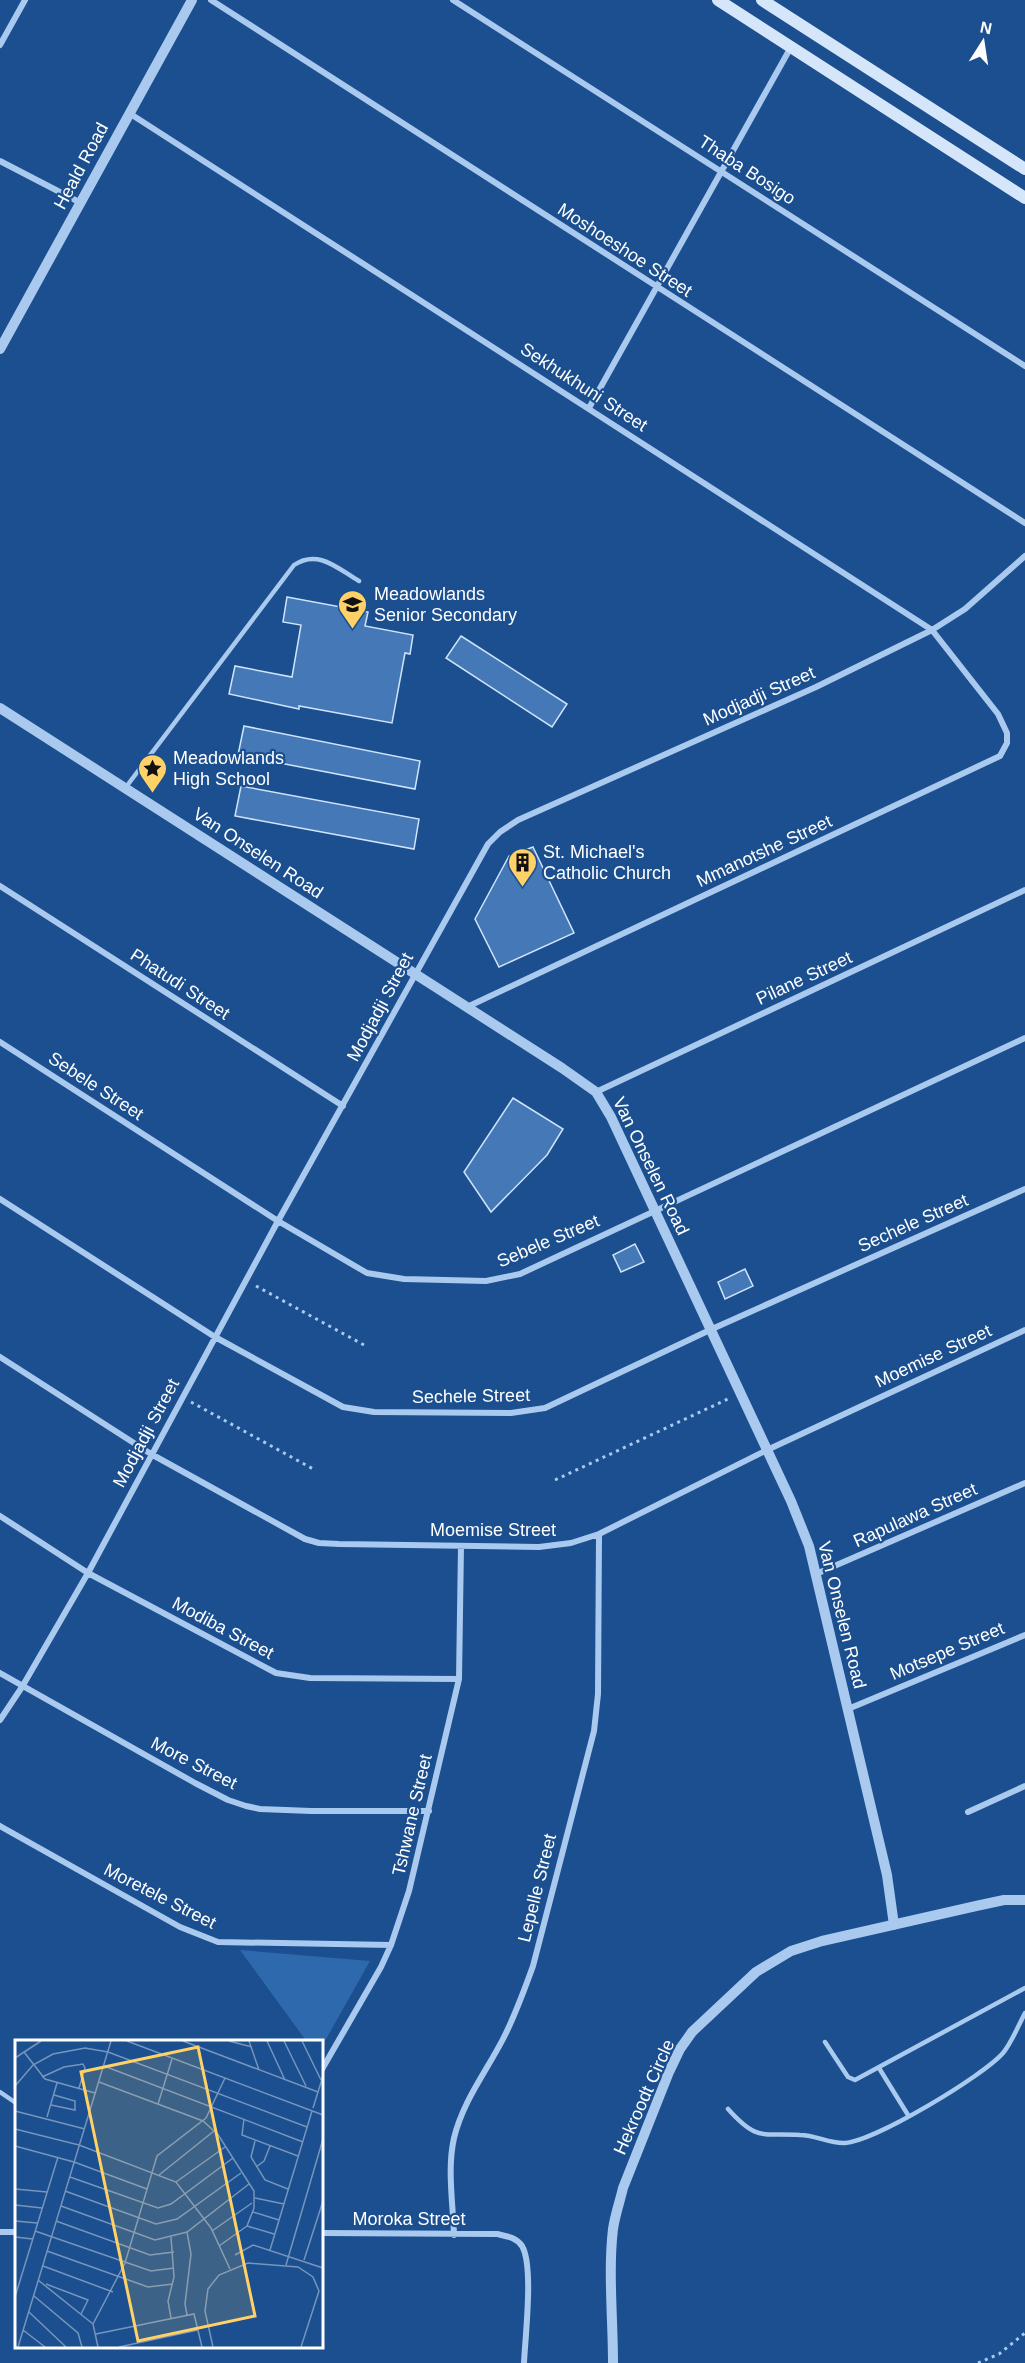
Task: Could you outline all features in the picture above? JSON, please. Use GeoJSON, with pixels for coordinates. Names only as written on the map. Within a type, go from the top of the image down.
{"type":"FeatureCollection","features":[{"type":"Feature","properties":{"kind":"main road"},"geometry":{"type":"LineString","coordinates":[[718,0],[1025,198]]}},
{"type":"Feature","properties":{"kind":"main road"},"geometry":{"type":"LineString","coordinates":[[762,0],[1025,169]]}},
{"type":"Feature","properties":{"kind":"street"},"geometry":{"type":"LineString","coordinates":[[0,45],[25,0]]}},
{"type":"Feature","properties":{"kind":"street","name":"Heald Road"},"geometry":{"type":"LineString","coordinates":[[0,349],[192,0]]}},
{"type":"Feature","properties":{"kind":"street","name":"Moshoeshoe Street"},"geometry":{"type":"LineString","coordinates":[[211,0],[1025,524]]}},
{"type":"Feature","properties":{"kind":"street","name":"Thaba Bosigo"},"geometry":{"type":"LineString","coordinates":[[453,0],[1025,366]]}},
{"type":"Feature","properties":{"kind":"street"},"geometry":{"type":"LineString","coordinates":[[589,408],[791,47]]}},
{"type":"Feature","properties":{"kind":"street","name":"Sekhukhuni Street"},"geometry":{"type":"LineString","coordinates":[[129,113],[932,630],[998,714]]}},
{"type":"Feature","properties":{"kind":"street"},"geometry":{"type":"LineString","coordinates":[[0,161],[81,203]]}},
{"type":"Feature","properties":{"kind":"street","name":"Modjadji Street"},"geometry":{"type":"LineString","coordinates":[[0,1720],[22,1687],[88,1573],[278,1221],[488,844],[509,826],[816,687],[932,630],[965,609],[1025,556]]}},
{"type":"Feature","properties":{"kind":"street","name":"Van Onselen Road"},"geometry":{"type":"LineString","coordinates":[[0,708],[126,787],[596,1092],[620,1134],[712,1329],[804,1533],[816,1574],[887,1875],[894,1925]]}},
{"type":"Feature","properties":{"kind":"street","name":"Mmanotshe Street"},"geometry":{"type":"LineString","coordinates":[[467,1007],[1000,756],[1007,743],[1007,733],[998,714]]}},
{"type":"Feature","properties":{"kind":"street","name":"Phatudi Street"},"geometry":{"type":"LineString","coordinates":[[0,886],[344,1106]]}},
{"type":"Feature","properties":{"kind":"street","name":"Pilane Street"},"geometry":{"type":"LineString","coordinates":[[596,1092],[1025,890]]}},
{"type":"Feature","properties":{"kind":"street","name":"Sebele Street"},"geometry":{"type":"LineString","coordinates":[[0,1042],[278,1221],[367,1273],[404,1279],[486,1281],[520,1274],[1025,1038]]}},
{"type":"Feature","properties":{"kind":"street","name":"Sechele Street"},"geometry":{"type":"LineString","coordinates":[[0,1199],[215,1337],[326,1399],[353,1410],[511,1413],[546,1408],[712,1329],[1025,1190]]}},
{"type":"Feature","properties":{"kind":"street","name":"Moemise Street"},"geometry":{"type":"LineString","coordinates":[[0,1357],[151,1454],[305,1539],[319,1543],[339,1544],[539,1547],[572,1543],[599,1534],[766,1450],[1025,1330]]}},
{"type":"Feature","properties":{"kind":"street","name":"Rapulawa Street"},"geometry":{"type":"LineString","coordinates":[[816,1574],[1025,1483]]}},
{"type":"Feature","properties":{"kind":"street","name":"Modiba Street"},"geometry":{"type":"LineString","coordinates":[[0,1516],[88,1573],[276,1673],[310,1678],[459,1679]]}},
{"type":"Feature","properties":{"kind":"street","name":"Lepelle Street"},"geometry":{"type":"LineString","coordinates":[[454,2235],[451,2164],[454,2139],[468,2099],[503,2039],[522,1999],[533,1966],[594,1731],[598,1694],[599,1534]]}},
{"type":"Feature","properties":{"kind":"street","name":"Tshwane Street"},"geometry":{"type":"LineString","coordinates":[[322,2069],[371,1987],[391,1945],[409,1891],[459,1679],[461,1546]]}},
{"type":"Feature","properties":{"kind":"street","name":"Motsepe Street"},"geometry":{"type":"LineString","coordinates":[[848,1709],[1025,1635]]}},
{"type":"Feature","properties":{"kind":"street","name":"More Street"},"geometry":{"type":"LineString","coordinates":[[0,1673],[195,1783],[228,1800],[246,1806],[261,1809],[311,1811],[429,1811]]}},
{"type":"Feature","properties":{"kind":"street"},"geometry":{"type":"LineString","coordinates":[[968,1812],[1025,1786]]}},
{"type":"Feature","properties":{"kind":"street","name":"Moretele Street"},"geometry":{"type":"LineString","coordinates":[[0,1826],[180,1927],[204,1938],[218,1942],[243,1943],[391,1945]]}},
{"type":"Feature","properties":{"kind":"street","name":"Hekroodt Circle"},"geometry":{"type":"LineString","coordinates":[[613,2363],[613,2228],[623,2188],[669,2072],[680,2049],[692,2032],[756,1972],[791,1951],[822,1941],[1004,1900],[1025,1900]]}},
{"type":"Feature","properties":{"kind":"street","name":"Moroka Street"},"geometry":{"type":"LineString","coordinates":[[322,2233],[497,2234],[511,2237],[521,2246],[526,2258],[528,2274],[524,2363]]}},
{"type":"Feature","properties":{"kind":"lane"},"geometry":{"type":"LineString","coordinates":[[126,787],[294,565],[303,558],[313,557],[323,560],[358,581]]}},
{"type":"Feature","properties":{"kind":"lane"},"geometry":{"type":"LineString","coordinates":[[825,2042],[851,2079],[860,2079],[1025,1988]]}},
{"type":"Feature","properties":{"kind":"lane"},"geometry":{"type":"LineString","coordinates":[[728,2109],[744,2127],[755,2133],[803,2135],[843,2143],[870,2136],[963,2085],[990,2066],[1004,2052],[1025,2013]]}},
{"type":"Feature","properties":{"kind":"lane"},"geometry":{"type":"LineString","coordinates":[[879,2068],[908,2115]]}},
{"type":"Feature","properties":{"kind":"lane"},"geometry":{"type":"LineString","coordinates":[[0,2092],[15,2102]]}},
{"type":"Feature","properties":{"kind":"path"},"geometry":{"type":"LineString","coordinates":[[247,1281],[364,1346]]}},
{"type":"Feature","properties":{"kind":"path"},"geometry":{"type":"LineString","coordinates":[[555,1480],[741,1393]]}},
{"type":"Feature","properties":{"kind":"path"},"geometry":{"type":"LineString","coordinates":[[182,1397],[315,1470]]}},
{"type":"Feature","properties":{"kind":"path"},"geometry":{"type":"LineString","coordinates":[[978,2363],[999,2354],[1025,2333]]}},
{"type":"Feature","properties":{"kind":"shaded area"},"geometry":{"type":"Polygon","coordinates":[[[240,1950],[370,1961],[322,2046],[322,2040],[306,2040],[240,1950]]]}},
{"type":"Feature","properties":{"kind":"building"},"geometry":{"type":"Polygon","coordinates":[[[287,597],[368,612],[365,626],[413,635],[410,654],[405,653],[392,723],[299,706],[299,709],[229,694],[235,666],[292,677],[301,625],[283,622],[287,597]]]}},
{"type":"Feature","properties":{"kind":"building"},"geometry":{"type":"Polygon","coordinates":[[[461,636],[567,704],[552,727],[446,658],[461,636]]]}},
{"type":"Feature","properties":{"kind":"building"},"geometry":{"type":"Polygon","coordinates":[[[244,726],[420,761],[415,789],[238,755],[244,726]]]}},
{"type":"Feature","properties":{"kind":"building"},"geometry":{"type":"Polygon","coordinates":[[[241,786],[419,819],[414,849],[235,816],[241,786]]]}},
{"type":"Feature","properties":{"kind":"building","name":"St. Michael's Catholic Church"},"geometry":{"type":"Polygon","coordinates":[[[533,847],[574,933],[499,967],[475,919],[509,856],[533,847]]]}},
{"type":"Feature","properties":{"kind":"building"},"geometry":{"type":"Polygon","coordinates":[[[513,1098],[563,1129],[547,1155],[491,1212],[464,1172],[513,1098]]]}},
{"type":"Feature","properties":{"kind":"building"},"geometry":{"type":"Polygon","coordinates":[[[635,1244],[644,1262],[621,1272],[613,1255],[635,1244]]]}},
{"type":"Feature","properties":{"kind":"building"},"geometry":{"type":"Polygon","coordinates":[[[745,1269],[753,1286],[725,1299],[718,1282],[745,1269]]]}},
{"type":"Feature","properties":{"kind":"place","name":"Meadowlands Senior Secondary"},"geometry":{"type":"Point","coordinates":[353,630]}},
{"type":"Feature","properties":{"kind":"place","name":"Meadowlands High School"},"geometry":{"type":"Point","coordinates":[152,794]}},
{"type":"Feature","properties":{"kind":"place","name":"St. Michael's Catholic Church"},"geometry":{"type":"Point","coordinates":[522,888]}}]}
